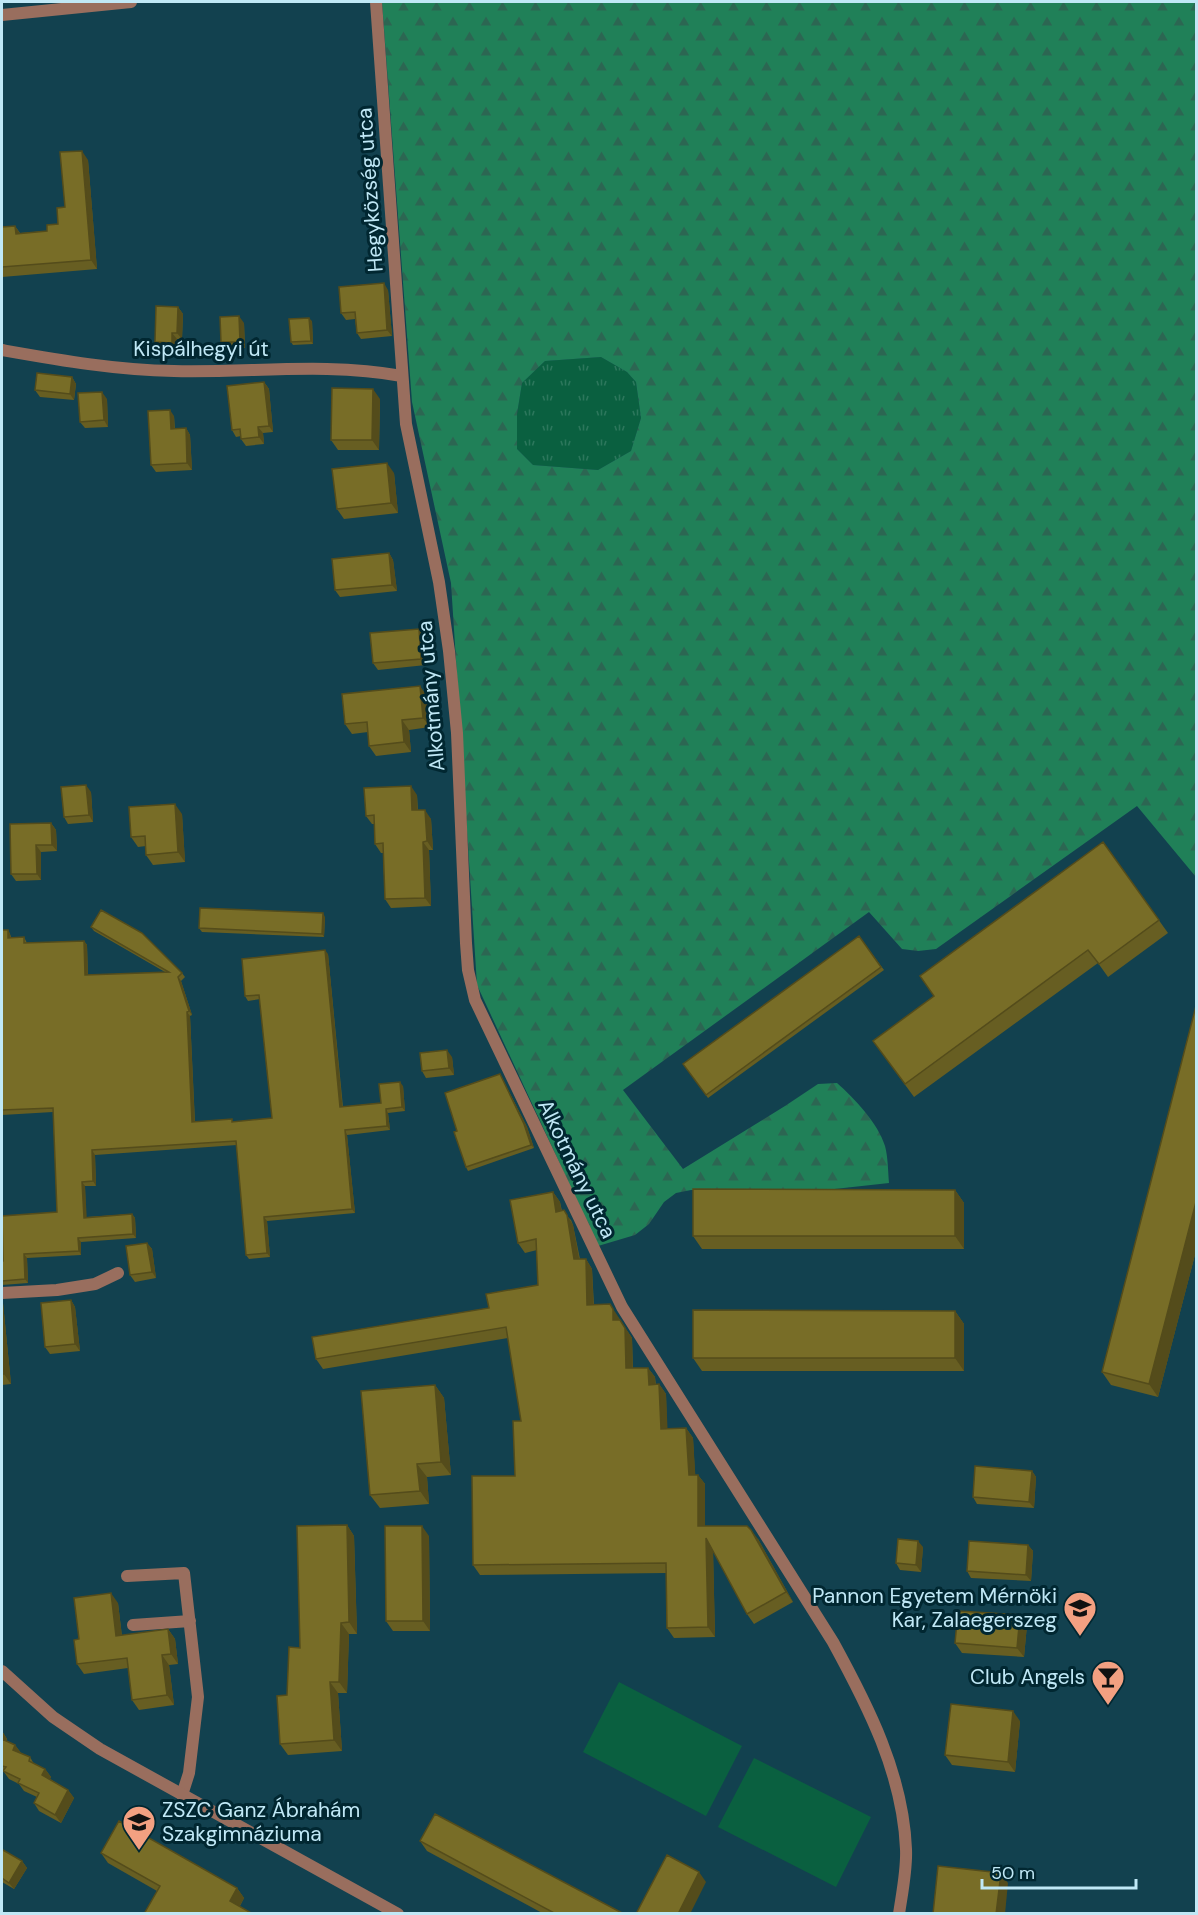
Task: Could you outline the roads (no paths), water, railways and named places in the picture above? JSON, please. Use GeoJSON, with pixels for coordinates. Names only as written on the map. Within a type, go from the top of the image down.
{"type":"FeatureCollection","features":[{"type":"Feature","properties":{"kind":"street"},"geometry":{"type":"LineString","coordinates":[[2,15],[131,2]]}},
{"type":"Feature","properties":{"kind":"street","name":"Hegyközség utca"},"geometry":{"type":"LineString","coordinates":[[376,2],[402,376]]}},
{"type":"Feature","properties":{"kind":"street","name":"Kispálhegyi út"},"geometry":{"type":"LineString","coordinates":[[2,350],[96,366],[139,370],[209,372],[319,368],[371,371],[402,376]]}},
{"type":"Feature","properties":{"kind":"street","name":"Alkotmány utca"},"geometry":{"type":"LineString","coordinates":[[402,376],[406,424],[439,582],[449,651],[457,734],[468,970],[475,1000],[622,1307],[833,1642],[857,1686],[886,1752],[901,1807],[906,1850],[899,1914]]}},
{"type":"Feature","properties":{"kind":"street"},"geometry":{"type":"LineString","coordinates":[[2,1293],[57,1290],[95,1284],[118,1273]]}},
{"type":"Feature","properties":{"kind":"street"},"geometry":{"type":"LineString","coordinates":[[127,1576],[184,1573],[198,1697],[189,1773],[182,1795]]}},
{"type":"Feature","properties":{"kind":"street"},"geometry":{"type":"LineString","coordinates":[[133,1625],[190,1621]]}},
{"type":"Feature","properties":{"kind":"street"},"geometry":{"type":"LineString","coordinates":[[2,1671],[53,1717],[100,1749],[399,1914]]}},
{"type":"Feature","properties":{"kind":"place","name":"Pannon Egyetem Mérnöki Kar, Zalaegerszeg"},"geometry":{"type":"Point","coordinates":[1080,1637]}},
{"type":"Feature","properties":{"kind":"place","name":"Club Angels"},"geometry":{"type":"Point","coordinates":[1108,1706]}},
{"type":"Feature","properties":{"kind":"place","name":"ZSZC Ganz Ábrahám Szakgimnáziuma"},"geometry":{"type":"Point","coordinates":[139,1851]}}]}
